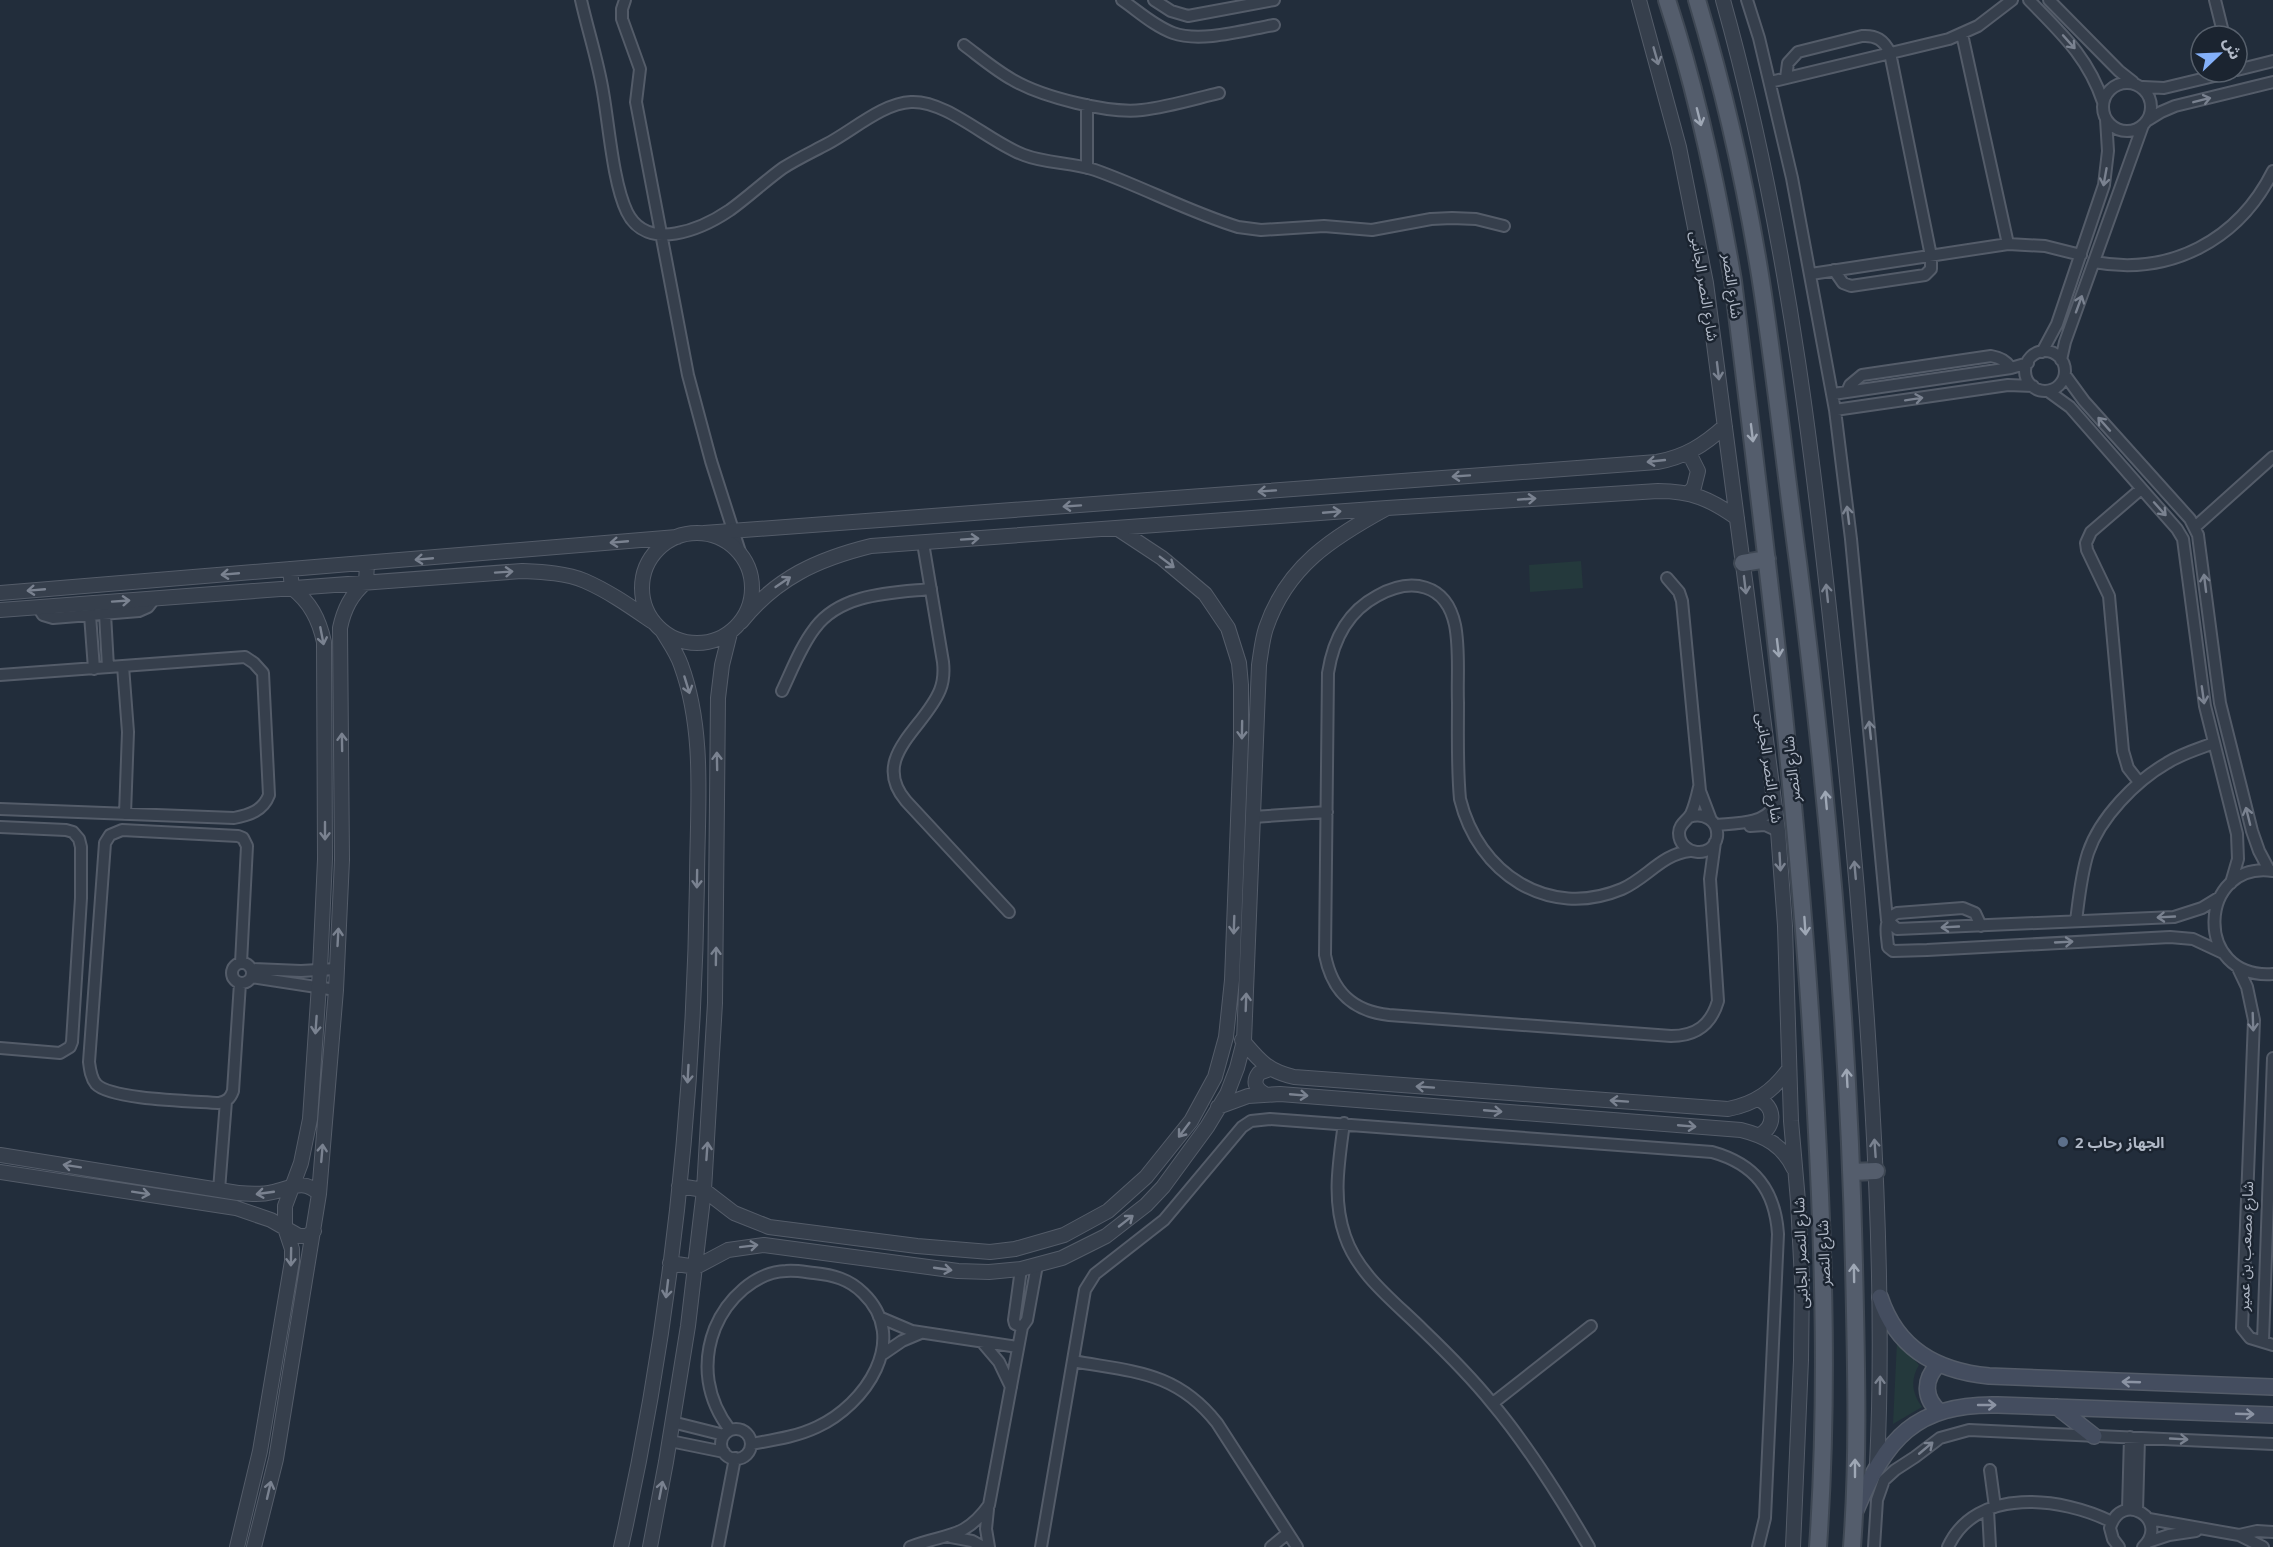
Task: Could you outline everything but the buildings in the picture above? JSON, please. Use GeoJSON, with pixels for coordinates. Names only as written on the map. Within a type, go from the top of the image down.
{"type":"FeatureCollection","features":[{"type":"Feature","properties":{"kind":"main road","name":"شارع النصر"},"geometry":{"type":"LineString","coordinates":[[1667,0],[1687,67],[1723,220],[1733,281],[1767,559],[1800,865],[1821,1180],[1825,1367],[1822,1491],[1818,1547]]}},
{"type":"Feature","properties":{"kind":"main road","name":"شارع النصر"},"geometry":{"type":"LineString","coordinates":[[1697,0],[1720,82],[1742,180],[1760,279],[1825,789],[1839,947],[1851,1172],[1855,1319],[1855,1513],[1852,1547]]}},
{"type":"Feature","properties":{"kind":"main road"},"geometry":{"type":"LineString","coordinates":[[1743,563],[1767,559]]}},
{"type":"Feature","properties":{"kind":"main road"},"geometry":{"type":"LineString","coordinates":[[1851,1172],[1876,1171]]}},
{"type":"Feature","properties":{"kind":"main road"},"geometry":{"type":"LineString","coordinates":[[1880,1298],[1886,1314],[1899,1335],[1917,1352],[1938,1365],[1963,1374],[1989,1377],[2273,1387]]}},
{"type":"Feature","properties":{"kind":"main road"},"geometry":{"type":"LineString","coordinates":[[1938,1365],[1928,1377],[1927,1393],[1934,1407],[1940,1412]]}},
{"type":"Feature","properties":{"kind":"main road"},"geometry":{"type":"LineString","coordinates":[[1855,1513],[1885,1452],[1919,1422],[1940,1412],[1974,1405],[2273,1415]]}},
{"type":"Feature","properties":{"kind":"main road"},"geometry":{"type":"LineString","coordinates":[[2057,1407],[2094,1436]]}},
{"type":"Feature","properties":{"kind":"street"},"geometry":{"type":"LineString","coordinates":[[581,0],[603,89],[622,201],[635,224],[646,232],[661,235],[679,233],[716,218],[792,162],[890,107],[908,102],[936,106],[1024,155],[1087,168],[1226,223],[1250,229],[1324,226],[1372,230],[1431,219],[1452,218],[1476,219],[1504,226]]}},
{"type":"Feature","properties":{"kind":"street"},"geometry":{"type":"LineString","coordinates":[[625,0],[621,14],[640,69],[636,102],[688,375],[711,461],[741,555],[752,581],[752,596],[741,622]]}},
{"type":"Feature","properties":{"kind":"street"},"geometry":{"type":"LineString","coordinates":[[1122,0],[1164,29],[1183,35],[1201,36],[1274,25]]}},
{"type":"Feature","properties":{"kind":"street"},"geometry":{"type":"LineString","coordinates":[[1154,0],[1171,11],[1188,16],[1274,0]]}},
{"type":"Feature","properties":{"kind":"street","name":"شارع النصر الجانبى"},"geometry":{"type":"LineString","coordinates":[[1639,0],[1668,102],[1689,192],[1706,283],[1778,831],[1785,926],[1791,1121],[1800,1241],[1802,1320],[1793,1547]]}},
{"type":"Feature","properties":{"kind":"street"},"geometry":{"type":"LineString","coordinates":[[1723,0],[1744,80],[1773,211],[1795,332],[1808,423],[1848,785],[1866,1005],[1876,1171],[1881,1389],[1877,1465]]}},
{"type":"Feature","properties":{"kind":"street"},"geometry":{"type":"LineString","coordinates":[[1747,0],[1770,82],[1811,274],[1833,394],[1851,539],[1887,920],[1886,929],[1890,949],[1927,950],[2181,937],[2203,942],[2223,953],[2237,966],[2255,973],[2273,974]]}},
{"type":"Feature","properties":{"kind":"street"},"geometry":{"type":"LineString","coordinates":[[1770,82],[1962,34],[1978,26],[2012,0]]}},
{"type":"Feature","properties":{"kind":"street"},"geometry":{"type":"LineString","coordinates":[[2029,0],[2078,52],[2093,76],[2103,102],[2108,151],[2104,185],[2057,324],[2042,352]]}},
{"type":"Feature","properties":{"kind":"street"},"geometry":{"type":"LineString","coordinates":[[1887,920],[1897,929],[2184,915],[2220,897],[2231,883],[2245,874],[2271,870],[2255,841],[2224,721],[2195,527],[2084,401],[2065,375],[2061,360],[2065,342],[2094,262],[2151,114],[2151,99],[2138,85],[2119,71],[2049,0]]}},
{"type":"Feature","properties":{"kind":"street"},"geometry":{"type":"LineString","coordinates":[[2214,0],[2221,24]]}},
{"type":"Feature","properties":{"kind":"street"},"geometry":{"type":"LineString","coordinates":[[1962,34],[2008,244]]}},
{"type":"Feature","properties":{"kind":"street"},"geometry":{"type":"LineString","coordinates":[[1786,78],[1788,63],[1798,52],[1862,36],[1871,35],[1880,38],[1890,53],[1931,256],[1931,268],[1925,275],[1847,285],[1834,270]]}},
{"type":"Feature","properties":{"kind":"street"},"geometry":{"type":"LineString","coordinates":[[964,45],[1023,86],[1087,105],[1120,110],[1144,110],[1219,93]]}},
{"type":"Feature","properties":{"kind":"street"},"geometry":{"type":"LineString","coordinates":[[2249,67],[2273,62]]}},
{"type":"Feature","properties":{"kind":"street"},"geometry":{"type":"LineString","coordinates":[[2103,102],[2106,95],[2118,84],[2164,88],[2189,82]]}},
{"type":"Feature","properties":{"kind":"street"},"geometry":{"type":"LineString","coordinates":[[2106,119],[2116,129],[2123,131],[2137,129],[2168,109],[2273,82]]}},
{"type":"Feature","properties":{"kind":"street"},"geometry":{"type":"LineString","coordinates":[[1087,105],[1087,168]]}},
{"type":"Feature","properties":{"kind":"street"},"geometry":{"type":"LineString","coordinates":[[2094,262],[2116,266],[2143,265],[2182,256],[2202,247],[2238,221],[2261,194],[2273,171]]}},
{"type":"Feature","properties":{"kind":"street"},"geometry":{"type":"LineString","coordinates":[[1811,274],[2008,244],[2045,246],[2080,255]]}},
{"type":"Feature","properties":{"kind":"street"},"geometry":{"type":"LineString","coordinates":[[2033,386],[2027,378],[2028,363],[2033,356],[2042,352],[2053,353],[2061,360]]}},
{"type":"Feature","properties":{"kind":"street"},"geometry":{"type":"LineString","coordinates":[[1847,392],[1850,385],[1862,375],[1991,356],[1999,357],[2011,368]]}},
{"type":"Feature","properties":{"kind":"street"},"geometry":{"type":"LineString","coordinates":[[1833,394],[2011,368],[2028,363]]}},
{"type":"Feature","properties":{"kind":"street"},"geometry":{"type":"LineString","coordinates":[[2048,391],[2061,384],[2065,375]]}},
{"type":"Feature","properties":{"kind":"street"},"geometry":{"type":"LineString","coordinates":[[1835,410],[2008,385],[2033,386],[2048,391],[2070,407],[2177,529],[2183,539],[2205,706],[2237,834],[2238,859],[2231,883]]}},
{"type":"Feature","properties":{"kind":"street"},"geometry":{"type":"LineString","coordinates":[[1881,387],[1883,403]]}},
{"type":"Feature","properties":{"kind":"street"},"geometry":{"type":"LineString","coordinates":[[621,1547],[641,1458],[663,1321],[679,1186],[693,1003],[697,731],[691,696],[680,662],[646,609],[642,595],[644,573],[654,554],[664,544],[690,533],[1656,462],[1685,455],[1725,426]]}},
{"type":"Feature","properties":{"kind":"street"},"geometry":{"type":"LineString","coordinates":[[1685,455],[1691,457],[1698,471],[1694,487],[1689,493]]}},
{"type":"Feature","properties":{"kind":"street"},"geometry":{"type":"LineString","coordinates":[[2195,527],[2273,457]]}},
{"type":"Feature","properties":{"kind":"street"},"geometry":{"type":"LineString","coordinates":[[2139,782],[2128,768],[2123,751],[2108,593],[2087,550],[2086,543],[2091,532],[2141,489]]}},
{"type":"Feature","properties":{"kind":"street"},"geometry":{"type":"LineString","coordinates":[[0,610],[522,571],[553,573],[584,581],[620,599],[675,639],[696,644],[717,640],[730,633],[757,602],[777,586],[822,561],[871,546],[1658,490],[1689,493],[1704,498],[1737,518]]}},
{"type":"Feature","properties":{"kind":"street"},"geometry":{"type":"LineString","coordinates":[[670,1263],[696,1267],[728,1250],[764,1245],[958,1271],[989,1272],[1021,1269],[1085,1248],[1106,1236],[1146,1205],[1178,1167],[1220,1107],[1233,1082],[1244,1041],[1259,665],[1265,631],[1287,585],[1301,567],[1321,548],[1387,508]]}},
{"type":"Feature","properties":{"kind":"street"},"geometry":{"type":"LineString","coordinates":[[679,1186],[704,1190],[734,1213],[769,1227],[938,1248],[990,1252],[1015,1249],[1064,1235],[1108,1211],[1146,1177],[1191,1121],[1215,1077],[1226,1037],[1232,980],[1241,741],[1239,663],[1228,628],[1205,594],[1162,558],[1118,529]]}},
{"type":"Feature","properties":{"kind":"street"},"geometry":{"type":"LineString","coordinates":[[704,533],[731,544],[741,555]]}},
{"type":"Feature","properties":{"kind":"street"},"geometry":{"type":"LineString","coordinates":[[0,593],[677,537]]}},
{"type":"Feature","properties":{"kind":"street"},"geometry":{"type":"LineString","coordinates":[[922,543],[943,662],[943,679],[938,694],[897,754],[893,769],[894,781],[906,801],[1010,912]]}},
{"type":"Feature","properties":{"kind":"street"},"geometry":{"type":"LineString","coordinates":[[254,1547],[276,1459],[319,1194],[336,990],[342,860],[340,628],[348,602],[366,582],[367,564]]}},
{"type":"Feature","properties":{"kind":"street"},"geometry":{"type":"LineString","coordinates":[[237,1547],[260,1451],[292,1261],[292,1249],[285,1228],[285,1206],[301,1163],[310,1119],[320,970],[325,859],[324,642],[310,605],[292,588],[290,569]]}},
{"type":"Feature","properties":{"kind":"street"},"geometry":{"type":"LineString","coordinates":[[1667,578],[1679,592],[1682,601],[1699,780],[1703,801],[1714,829],[1710,879],[1718,1001],[1707,1024],[1696,1032],[1684,1036],[1671,1036],[1384,1014],[1369,1011],[1349,1000],[1334,983],[1328,970],[1325,955],[1328,673],[1337,639],[1346,623],[1372,598],[1388,590],[1405,585],[1418,585],[1431,590],[1441,599],[1454,623],[1457,637],[1460,799],[1471,833],[1492,862],[1520,883],[1553,896],[1580,898],[1606,894],[1623,889],[1673,854],[1707,850],[1714,829]]}},
{"type":"Feature","properties":{"kind":"street"},"geometry":{"type":"LineString","coordinates":[[782,691],[809,637],[828,615],[844,606],[874,595],[931,589]]}},
{"type":"Feature","properties":{"kind":"street"},"geometry":{"type":"LineString","coordinates":[[38,607],[48,617],[105,614],[144,610],[154,598]]}},
{"type":"Feature","properties":{"kind":"street"},"geometry":{"type":"LineString","coordinates":[[105,614],[108,667]]}},
{"type":"Feature","properties":{"kind":"street"},"geometry":{"type":"LineString","coordinates":[[90,615],[94,669]]}},
{"type":"Feature","properties":{"kind":"street"},"geometry":{"type":"LineString","coordinates":[[2194,624],[2209,622]]}},
{"type":"Feature","properties":{"kind":"street"},"geometry":{"type":"LineString","coordinates":[[650,1547],[670,1441],[696,1267],[704,1190],[716,949],[718,698],[722,664],[730,633]]}},
{"type":"Feature","properties":{"kind":"street"},"geometry":{"type":"LineString","coordinates":[[0,675],[245,657],[263,673],[269,795],[266,804],[256,812],[234,818],[0,809]]}},
{"type":"Feature","properties":{"kind":"street"},"geometry":{"type":"LineString","coordinates":[[123,666],[128,732],[125,814]]}},
{"type":"Feature","properties":{"kind":"street"},"geometry":{"type":"LineString","coordinates":[[2076,921],[2089,851],[2096,836],[2125,796],[2139,782],[2169,761],[2214,743]]}},
{"type":"Feature","properties":{"kind":"street"},"geometry":{"type":"LineString","coordinates":[[1665,859],[1682,825],[1689,817],[1699,780]]}},
{"type":"Feature","properties":{"kind":"street"},"geometry":{"type":"LineString","coordinates":[[1714,829],[1758,819],[1768,814],[1774,806]]}},
{"type":"Feature","properties":{"kind":"street"},"geometry":{"type":"LineString","coordinates":[[1253,817],[1327,812]]}},
{"type":"Feature","properties":{"kind":"street"},"geometry":{"type":"LineString","coordinates":[[1689,817],[1701,815],[1714,829]]}},
{"type":"Feature","properties":{"kind":"street"},"geometry":{"type":"LineString","coordinates":[[1714,829],[1760,825],[1778,831]]}},
{"type":"Feature","properties":{"kind":"street"},"geometry":{"type":"LineString","coordinates":[[0,827],[66,830],[73,832],[79,839],[81,847],[80,908],[70,1047],[60,1053],[0,1048]]}},
{"type":"Feature","properties":{"kind":"street"},"geometry":{"type":"LineString","coordinates":[[240,983],[233,1091],[226,1101],[219,1103],[115,1094],[97,1085],[92,1077],[89,1062],[105,843],[110,835],[122,830],[243,838],[247,846],[241,963]]}},
{"type":"Feature","properties":{"kind":"street"},"geometry":{"type":"LineString","coordinates":[[1679,835],[1681,842],[1707,869],[1710,879]]}},
{"type":"Feature","properties":{"kind":"street"},"geometry":{"type":"LineString","coordinates":[[2220,897],[2214,916],[2214,926],[2215,935],[2223,953]]}},
{"type":"Feature","properties":{"kind":"street"},"geometry":{"type":"LineString","coordinates":[[1887,920],[1897,913],[1963,908],[1975,914],[1981,926]]}},
{"type":"Feature","properties":{"kind":"street"},"geometry":{"type":"LineString","coordinates":[[2120,919],[2121,939]]}},
{"type":"Feature","properties":{"kind":"street"},"geometry":{"type":"LineString","coordinates":[[2025,924],[2025,944]]}},
{"type":"Feature","properties":{"kind":"street"},"geometry":{"type":"LineString","coordinates":[[1925,928],[1927,950]]}},
{"type":"Feature","properties":{"kind":"street"},"geometry":{"type":"LineString","coordinates":[[241,963],[249,965],[251,973],[244,983],[240,983],[236,981],[232,973],[233,968],[241,963]]}},
{"type":"Feature","properties":{"kind":"street","name":"شارع مصعب بن عمير"},"geometry":{"type":"LineString","coordinates":[[2237,966],[2247,987],[2254,1020],[2241,1321],[2245,1334],[2250,1338],[2268,1343],[2273,1058]]}},
{"type":"Feature","properties":{"kind":"street"},"geometry":{"type":"LineString","coordinates":[[251,973],[336,969]]}},
{"type":"Feature","properties":{"kind":"street"},"geometry":{"type":"LineString","coordinates":[[251,973],[336,990]]}},
{"type":"Feature","properties":{"kind":"street"},"geometry":{"type":"LineString","coordinates":[[1226,1037],[1236,1036],[1244,1041],[1255,1057],[1270,1069],[1294,1077],[1728,1109],[1758,1099],[1770,1091],[1789,1069]]}},
{"type":"Feature","properties":{"kind":"street"},"geometry":{"type":"LineString","coordinates":[[1263,1094],[1257,1088],[1255,1080],[1259,1073],[1270,1069]]}},
{"type":"Feature","properties":{"kind":"street"},"geometry":{"type":"LineString","coordinates":[[1202,1102],[1210,1107],[1220,1107],[1248,1096],[1263,1094],[1741,1130],[1761,1135],[1777,1146],[1791,1161],[1796,1172]]}},
{"type":"Feature","properties":{"kind":"street"},"geometry":{"type":"LineString","coordinates":[[1758,1099],[1768,1105],[1772,1116],[1769,1128],[1761,1135]]}},
{"type":"Feature","properties":{"kind":"street"},"geometry":{"type":"LineString","coordinates":[[219,1190],[226,1101]]}},
{"type":"Feature","properties":{"kind":"street"},"geometry":{"type":"LineString","coordinates":[[1041,1547],[1082,1299],[1089,1282],[1164,1220],[1242,1127],[1260,1119],[1344,1123],[1712,1152],[1735,1160],[1755,1175],[1773,1202],[1778,1234],[1765,1518],[1758,1547]]}},
{"type":"Feature","properties":{"kind":"street"},"geometry":{"type":"LineString","coordinates":[[1344,1123],[1337,1203],[1340,1221],[1353,1255],[1376,1284],[1437,1343],[1493,1403],[1544,1474],[1589,1547]]}},
{"type":"Feature","properties":{"kind":"street"},"geometry":{"type":"LineString","coordinates":[[0,1155],[257,1195],[292,1186],[307,1185],[319,1194]]}},
{"type":"Feature","properties":{"kind":"street"},"geometry":{"type":"LineString","coordinates":[[0,1172],[236,1208],[258,1214],[299,1236],[307,1236],[314,1231]]}},
{"type":"Feature","properties":{"kind":"street"},"geometry":{"type":"LineString","coordinates":[[989,1547],[986,1529],[988,1505],[1022,1327],[1027,1320],[1037,1265]]}},
{"type":"Feature","properties":{"kind":"street"},"geometry":{"type":"LineString","coordinates":[[1021,1269],[1014,1320],[1015,1324],[1022,1327]]}},
{"type":"Feature","properties":{"kind":"street"},"geometry":{"type":"LineString","coordinates":[[724,1452],[721,1446],[727,1433],[710,1394],[707,1376],[709,1355],[716,1327],[723,1312],[750,1284],[774,1273],[787,1271],[830,1275],[854,1286],[873,1305],[883,1329],[883,1354],[866,1387],[854,1401],[829,1421],[803,1433],[751,1444]]}},
{"type":"Feature","properties":{"kind":"street"},"geometry":{"type":"LineString","coordinates":[[879,1317],[901,1328],[1018,1347]]}},
{"type":"Feature","properties":{"kind":"street"},"geometry":{"type":"LineString","coordinates":[[1493,1403],[1591,1326]]}},
{"type":"Feature","properties":{"kind":"street"},"geometry":{"type":"LineString","coordinates":[[883,1354],[902,1341],[924,1332]]}},
{"type":"Feature","properties":{"kind":"street"},"geometry":{"type":"LineString","coordinates":[[982,1342],[999,1362],[1011,1387]]}},
{"type":"Feature","properties":{"kind":"street"},"geometry":{"type":"LineString","coordinates":[[1073,1361],[1162,1379],[1192,1396],[1217,1423],[1297,1547]]}},
{"type":"Feature","properties":{"kind":"street"},"geometry":{"type":"LineString","coordinates":[[670,1441],[724,1452],[735,1458],[746,1455],[751,1444],[748,1436],[742,1430],[727,1433],[672,1422]]}},
{"type":"Feature","properties":{"kind":"street"},"geometry":{"type":"LineString","coordinates":[[1874,1547],[1877,1500],[1880,1486],[1889,1474],[1940,1438],[1969,1430],[2273,1444]]}},
{"type":"Feature","properties":{"kind":"street"},"geometry":{"type":"LineString","coordinates":[[2133,1510],[2134,1437]]}},
{"type":"Feature","properties":{"kind":"street"},"geometry":{"type":"LineString","coordinates":[[718,1547],[735,1458]]}},
{"type":"Feature","properties":{"kind":"street"},"geometry":{"type":"LineString","coordinates":[[1989,1547],[1990,1470]]}},
{"type":"Feature","properties":{"kind":"street"},"geometry":{"type":"LineString","coordinates":[[1948,1547],[1963,1524],[1978,1514],[2027,1502],[2055,1503],[2083,1509],[2112,1522]]}},
{"type":"Feature","properties":{"kind":"street"},"geometry":{"type":"LineString","coordinates":[[910,1547],[951,1537],[972,1524],[988,1505]]}},
{"type":"Feature","properties":{"kind":"street"},"geometry":{"type":"LineString","coordinates":[[2119,1547],[2110,1534],[2112,1522],[2118,1514],[2133,1510],[2149,1520],[2239,1535],[2263,1547]]}},
{"type":"Feature","properties":{"kind":"street"},"geometry":{"type":"LineString","coordinates":[[2146,1545],[2152,1531],[2149,1520]]}},
{"type":"Feature","properties":{"kind":"street"},"geometry":{"type":"LineString","coordinates":[[2146,1545],[2181,1533],[2208,1531]]}},
{"type":"Feature","properties":{"kind":"street"},"geometry":{"type":"LineString","coordinates":[[2239,1535],[2257,1531],[2273,1532]]}},
{"type":"Feature","properties":{"kind":"street"},"geometry":{"type":"LineString","coordinates":[[1271,1547],[1287,1534]]}},
{"type":"Feature","properties":{"kind":"street"},"geometry":{"type":"LineString","coordinates":[[951,1537],[972,1541],[983,1547]]}},
{"type":"Feature","properties":{"kind":"green space"},"geometry":{"type":"Polygon","coordinates":[[[1581,561],[1583,588],[1530,592],[1529,565],[1581,561]]]}},
{"type":"Feature","properties":{"kind":"green space"},"geometry":{"type":"Polygon","coordinates":[[[1897,1341],[1919,1365],[1913,1386],[1922,1407],[1893,1424],[1897,1341]]]}},
{"type":"Feature","properties":{"kind":"place","name":"الجهاز رحاب 2"},"geometry":{"type":"Point","coordinates":[2063,1142]}}]}
